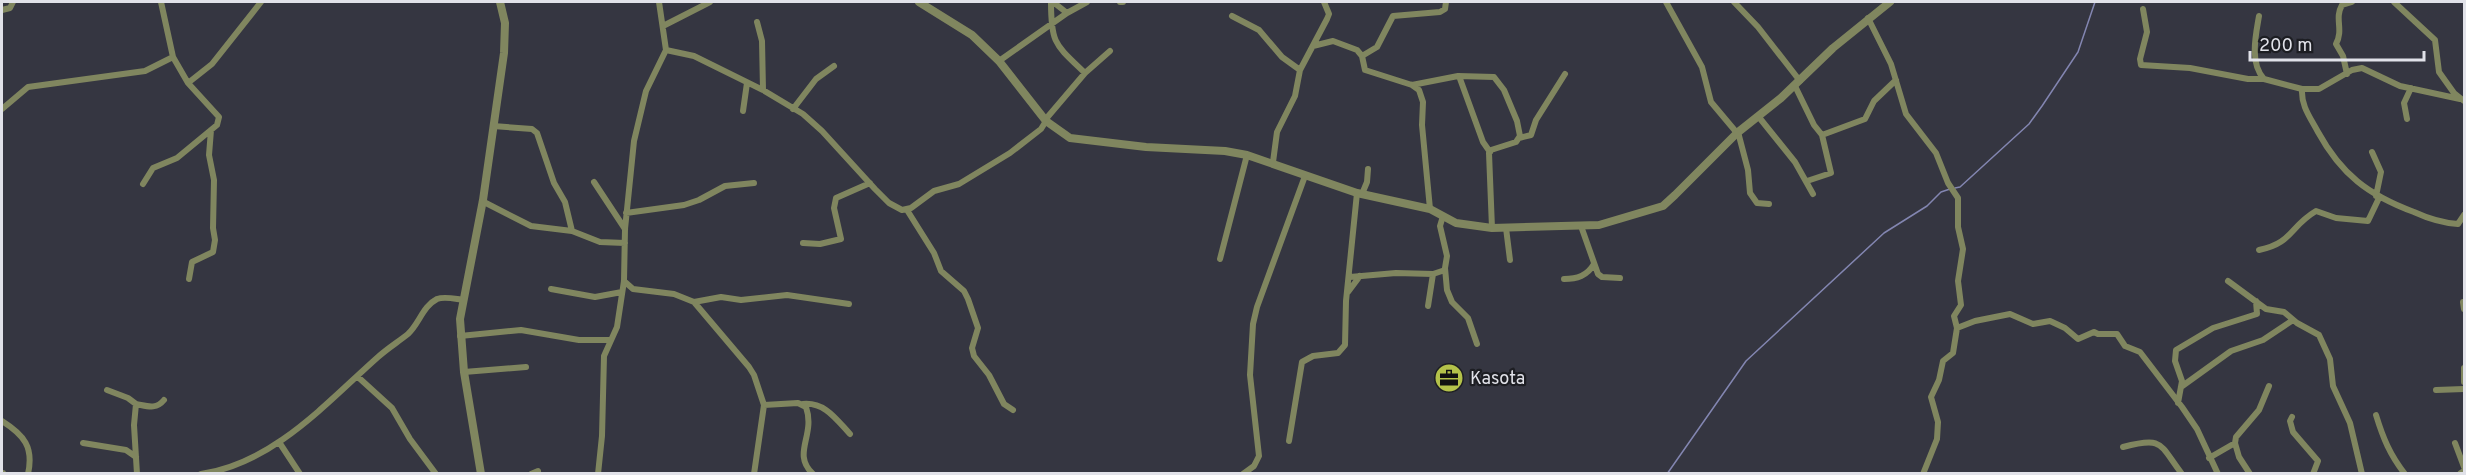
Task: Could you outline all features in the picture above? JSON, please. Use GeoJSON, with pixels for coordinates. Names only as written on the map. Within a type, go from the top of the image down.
{"type":"FeatureCollection","features":[{"type":"Feature","properties":{"kind":"street"},"geometry":{"type":"LineString","coordinates":[[2,10],[10,8],[13,2]]}},
{"type":"Feature","properties":{"kind":"street"},"geometry":{"type":"LineString","coordinates":[[143,184],[153,168],[177,158],[219,121],[218,114],[188,83],[173,57],[161,2]]}},
{"type":"Feature","properties":{"kind":"street"},"geometry":{"type":"LineString","coordinates":[[188,83],[212,64],[261,2]]}},
{"type":"Feature","properties":{"kind":"street"},"geometry":{"type":"LineString","coordinates":[[481,474],[464,372],[460,319],[482,201],[505,40],[505,23],[500,2]]}},
{"type":"Feature","properties":{"kind":"street"},"geometry":{"type":"LineString","coordinates":[[597,474],[602,436],[604,356],[617,327],[624,281],[626,213],[638,121],[646,91],[666,50],[658,2]]}},
{"type":"Feature","properties":{"kind":"street"},"geometry":{"type":"LineString","coordinates":[[663,26],[710,2]]}},
{"type":"Feature","properties":{"kind":"street"},"geometry":{"type":"LineString","coordinates":[[919,2],[972,35],[999,61],[1046,120],[1070,138],[1225,151],[1247,155],[1360,193],[1430,209],[1456,223],[1492,228],[1581,226],[1608,223],[1663,206],[1737,132],[1797,84],[1833,48],[1890,2]]}},
{"type":"Feature","properties":{"kind":"street"},"geometry":{"type":"LineString","coordinates":[[1052,2],[1067,13]]}},
{"type":"Feature","properties":{"kind":"street"},"geometry":{"type":"LineString","coordinates":[[1052,2],[1053,37],[1060,48],[1085,73]]}},
{"type":"Feature","properties":{"kind":"street"},"geometry":{"type":"LineString","coordinates":[[999,61],[1067,13],[1087,2]]}},
{"type":"Feature","properties":{"kind":"street"},"geometry":{"type":"LineString","coordinates":[[1273,162],[1277,132],[1295,96],[1299,70],[1329,14],[1324,2]]}},
{"type":"Feature","properties":{"kind":"street"},"geometry":{"type":"LineString","coordinates":[[1362,56],[1377,47],[1393,16],[1443,11],[1446,2]]}},
{"type":"Feature","properties":{"kind":"street"},"geometry":{"type":"LineString","coordinates":[[1666,2],[1702,67],[1711,102],[1737,132],[1748,170],[1750,193],[1757,203],[1769,204]]}},
{"type":"Feature","properties":{"kind":"street"},"geometry":{"type":"LineString","coordinates":[[1734,2],[1758,27],[1797,84],[1814,126],[1822,135],[1830,174],[1807,181]]}},
{"type":"Feature","properties":{"kind":"street"},"geometry":{"type":"LineString","coordinates":[[2347,74],[2345,61],[2336,44],[2341,28],[2339,12],[2343,5],[2352,2]]}},
{"type":"Feature","properties":{"kind":"street"},"geometry":{"type":"LineString","coordinates":[[2394,2],[2434,40],[2439,72],[2447,86],[2462,100]]}},
{"type":"Feature","properties":{"kind":"street"},"geometry":{"type":"LineString","coordinates":[[2143,9],[2147,32],[2140,59],[2141,64],[2190,68],[2248,79],[2264,79],[2302,89],[2319,89],[2358,67],[2394,84],[2462,100]]}},
{"type":"Feature","properties":{"kind":"street"},"geometry":{"type":"LineString","coordinates":[[1232,16],[1259,30],[1282,57],[1299,70]]}},
{"type":"Feature","properties":{"kind":"street"},"geometry":{"type":"LineString","coordinates":[[2259,16],[2254,41],[2255,54],[2258,70],[2264,79]]}},
{"type":"Feature","properties":{"kind":"street"},"geometry":{"type":"LineString","coordinates":[[1868,18],[1886,52],[1905,114],[1936,153],[1948,183],[1958,198],[1958,227],[1963,249],[1959,275],[1961,305],[1954,316],[1957,328],[1953,353],[1943,361],[1939,380],[1931,398],[1938,422],[1937,439],[1923,474]]}},
{"type":"Feature","properties":{"kind":"street"},"geometry":{"type":"LineString","coordinates":[[757,22],[762,41],[763,90]]}},
{"type":"Feature","properties":{"kind":"street"},"geometry":{"type":"LineString","coordinates":[[1313,46],[1333,40],[1358,50],[1365,70],[1412,85],[1419,90],[1423,102],[1422,125],[1430,209]]}},
{"type":"Feature","properties":{"kind":"street"},"geometry":{"type":"LineString","coordinates":[[666,50],[694,56],[763,90],[812,121],[870,183],[897,208],[907,210],[934,191],[959,184],[1010,153],[1041,129],[1085,73],[1110,51]]}},
{"type":"Feature","properties":{"kind":"street"},"geometry":{"type":"LineString","coordinates":[[2,109],[28,87],[146,71],[173,57]]}},
{"type":"Feature","properties":{"kind":"street"},"geometry":{"type":"LineString","coordinates":[[793,109],[816,79],[834,66]]}},
{"type":"Feature","properties":{"kind":"street"},"geometry":{"type":"LineString","coordinates":[[1490,152],[1509,146],[1519,138],[1531,135],[1536,120],[1564,74]]}},
{"type":"Feature","properties":{"kind":"street"},"geometry":{"type":"LineString","coordinates":[[1412,85],[1460,76],[1491,76],[1498,81],[1517,121],[1519,138]]}},
{"type":"Feature","properties":{"kind":"street"},"geometry":{"type":"LineString","coordinates":[[1460,76],[1483,142],[1490,152],[1492,228]]}},
{"type":"Feature","properties":{"kind":"street"},"geometry":{"type":"LineString","coordinates":[[1822,135],[1864,119],[1874,101],[1896,80]]}},
{"type":"Feature","properties":{"kind":"street"},"geometry":{"type":"LineString","coordinates":[[743,111],[747,83]]}},
{"type":"Feature","properties":{"kind":"street"},"geometry":{"type":"LineString","coordinates":[[2407,119],[2403,103],[2411,88]]}},
{"type":"Feature","properties":{"kind":"street"},"geometry":{"type":"LineString","coordinates":[[2302,89],[2305,110],[2327,149],[2344,169],[2378,197],[2424,216],[2461,224],[2464,215]]}},
{"type":"Feature","properties":{"kind":"street"},"geometry":{"type":"LineString","coordinates":[[1758,116],[1795,162],[1813,194]]}},
{"type":"Feature","properties":{"kind":"street"},"geometry":{"type":"LineString","coordinates":[[493,126],[532,129],[537,133],[554,183],[566,202],[572,231]]}},
{"type":"Feature","properties":{"kind":"street"},"geometry":{"type":"LineString","coordinates":[[189,279],[192,262],[213,252],[215,246],[214,180],[209,155],[211,130]]}},
{"type":"Feature","properties":{"kind":"street"},"geometry":{"type":"LineString","coordinates":[[2259,250],[2280,245],[2296,226],[2316,211],[2337,218],[2368,221],[2378,197],[2381,172],[2372,152]]}},
{"type":"Feature","properties":{"kind":"street"},"geometry":{"type":"LineString","coordinates":[[1220,259],[1247,155]]}},
{"type":"Feature","properties":{"kind":"street"},"geometry":{"type":"LineString","coordinates":[[1288,441],[1302,362],[1312,356],[1338,353],[1345,345],[1352,228],[1360,193],[1367,182],[1368,169]]}},
{"type":"Feature","properties":{"kind":"street"},"geometry":{"type":"LineString","coordinates":[[1243,474],[1254,466],[1259,456],[1250,359],[1255,315],[1292,206],[1305,176]]}},
{"type":"Feature","properties":{"kind":"street"},"geometry":{"type":"LineString","coordinates":[[594,182],[625,229]]}},
{"type":"Feature","properties":{"kind":"street"},"geometry":{"type":"LineString","coordinates":[[626,213],[684,205],[725,186],[754,183]]}},
{"type":"Feature","properties":{"kind":"street"},"geometry":{"type":"LineString","coordinates":[[803,243],[820,244],[841,238],[834,208],[836,198],[870,183]]}},
{"type":"Feature","properties":{"kind":"street"},"geometry":{"type":"LineString","coordinates":[[482,201],[531,226],[572,231],[600,242],[625,243]]}},
{"type":"Feature","properties":{"kind":"street"},"geometry":{"type":"LineString","coordinates":[[907,210],[934,253],[941,271],[964,291],[978,328],[972,348],[974,356],[989,375],[1004,404],[1013,410]]}},
{"type":"Feature","properties":{"kind":"street"},"geometry":{"type":"LineString","coordinates":[[1443,216],[1440,226],[1447,256],[1445,270],[1449,297],[1468,318],[1478,344]]}},
{"type":"Feature","properties":{"kind":"street"},"geometry":{"type":"LineString","coordinates":[[1581,226],[1594,264],[1602,277],[1620,278]]}},
{"type":"Feature","properties":{"kind":"street"},"geometry":{"type":"LineString","coordinates":[[1506,228],[1509,260]]}},
{"type":"Feature","properties":{"kind":"street"},"geometry":{"type":"LineString","coordinates":[[1564,279],[1579,278],[1594,264]]}},
{"type":"Feature","properties":{"kind":"street"},"geometry":{"type":"LineString","coordinates":[[1350,277],[1371,274],[1433,274],[1445,270]]}},
{"type":"Feature","properties":{"kind":"street"},"geometry":{"type":"LineString","coordinates":[[1428,306],[1433,274]]}},
{"type":"Feature","properties":{"kind":"street"},"geometry":{"type":"LineString","coordinates":[[1348,292],[1360,276]]}},
{"type":"Feature","properties":{"kind":"street"},"geometry":{"type":"LineString","coordinates":[[624,281],[633,289],[674,294],[694,302],[754,375],[764,405],[754,474]]}},
{"type":"Feature","properties":{"kind":"street"},"geometry":{"type":"LineString","coordinates":[[2228,281],[2266,309],[2283,312],[2315,332],[2327,350],[2332,365],[2333,386],[2350,423],[2362,474]]}},
{"type":"Feature","properties":{"kind":"street"},"geometry":{"type":"LineString","coordinates":[[551,289],[595,297],[622,292]]}},
{"type":"Feature","properties":{"kind":"street"},"geometry":{"type":"LineString","coordinates":[[694,302],[721,297],[741,300],[787,295],[849,304]]}},
{"type":"Feature","properties":{"kind":"street"},"geometry":{"type":"LineString","coordinates":[[202,473],[231,465],[279,442],[412,330],[433,302],[444,297],[464,300]]}},
{"type":"Feature","properties":{"kind":"street"},"geometry":{"type":"LineString","coordinates":[[2178,403],[2181,376],[2175,361],[2176,350],[2213,328],[2257,314],[2256,300]]}},
{"type":"Feature","properties":{"kind":"street"},"geometry":{"type":"LineString","coordinates":[[1957,328],[1975,321],[2010,314],[2033,324],[2050,321],[2065,328],[2078,339],[2094,332],[2117,334],[2125,346],[2140,352],[2197,429],[2218,474]]}},
{"type":"Feature","properties":{"kind":"street"},"geometry":{"type":"LineString","coordinates":[[2181,387],[2231,351],[2263,340],[2293,320]]}},
{"type":"Feature","properties":{"kind":"street"},"geometry":{"type":"LineString","coordinates":[[460,336],[520,330],[579,340],[611,340]]}},
{"type":"Feature","properties":{"kind":"street"},"geometry":{"type":"LineString","coordinates":[[464,372],[526,367]]}},
{"type":"Feature","properties":{"kind":"street"},"geometry":{"type":"LineString","coordinates":[[2464,368],[2464,382]]}},
{"type":"Feature","properties":{"kind":"street"},"geometry":{"type":"LineString","coordinates":[[358,377],[392,408],[410,439],[436,474]]}},
{"type":"Feature","properties":{"kind":"street"},"geometry":{"type":"LineString","coordinates":[[2250,474],[2239,457],[2235,443],[2236,437],[2259,410],[2269,386]]}},
{"type":"Feature","properties":{"kind":"street"},"geometry":{"type":"LineString","coordinates":[[2436,390],[2464,389]]}},
{"type":"Feature","properties":{"kind":"street"},"geometry":{"type":"LineString","coordinates":[[107,390],[128,398],[136,404],[152,407],[159,406],[164,400]]}},
{"type":"Feature","properties":{"kind":"street"},"geometry":{"type":"LineString","coordinates":[[136,404],[134,425],[137,474]]}},
{"type":"Feature","properties":{"kind":"street"},"geometry":{"type":"LineString","coordinates":[[803,404],[810,426],[803,459],[813,474]]}},
{"type":"Feature","properties":{"kind":"street"},"geometry":{"type":"LineString","coordinates":[[764,405],[818,404],[826,409],[850,434]]}},
{"type":"Feature","properties":{"kind":"street"},"geometry":{"type":"LineString","coordinates":[[2376,415],[2392,458],[2405,474]]}},
{"type":"Feature","properties":{"kind":"street"},"geometry":{"type":"LineString","coordinates":[[2292,417],[2290,422],[2293,432],[2318,461],[2313,474]]}},
{"type":"Feature","properties":{"kind":"street"},"geometry":{"type":"LineString","coordinates":[[2,421],[13,429],[30,450],[31,460],[28,474]]}},
{"type":"Feature","properties":{"kind":"street"},"geometry":{"type":"LineString","coordinates":[[2123,447],[2144,441],[2156,442],[2182,474]]}},
{"type":"Feature","properties":{"kind":"street"},"geometry":{"type":"LineString","coordinates":[[279,442],[300,474]]}},
{"type":"Feature","properties":{"kind":"street"},"geometry":{"type":"LineString","coordinates":[[83,443],[126,450],[136,457]]}},
{"type":"Feature","properties":{"kind":"street"},"geometry":{"type":"LineString","coordinates":[[2209,458],[2235,443]]}},
{"type":"Feature","properties":{"kind":"street"},"geometry":{"type":"LineString","coordinates":[[2456,443],[2464,467]]}},
{"type":"Feature","properties":{"kind":"waterway"},"geometry":{"type":"LineString","coordinates":[[1955,188],[1960,187],[2029,124],[2078,52],[2095,2]]}},
{"type":"Feature","properties":{"kind":"waterway"},"geometry":{"type":"LineString","coordinates":[[1667,474],[1746,361],[1884,233],[1927,206],[1941,192],[1950,189]]}},
{"type":"Feature","properties":{"kind":"place","name":"Kasota"},"geometry":{"type":"Point","coordinates":[1449,378]}}]}
